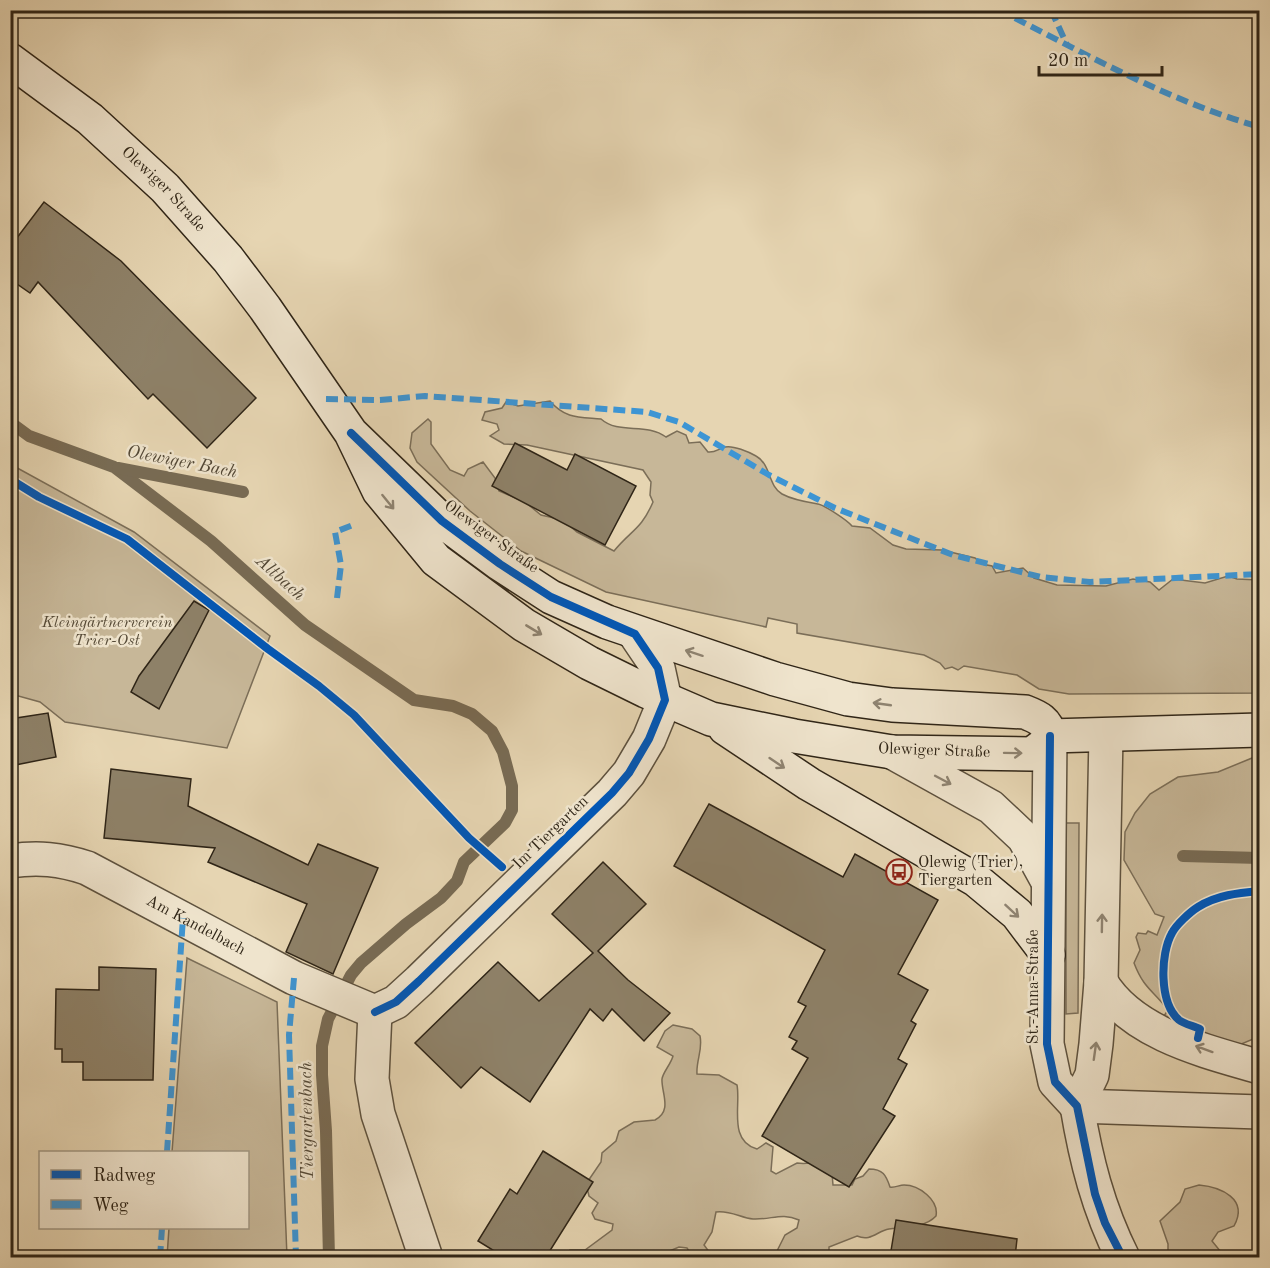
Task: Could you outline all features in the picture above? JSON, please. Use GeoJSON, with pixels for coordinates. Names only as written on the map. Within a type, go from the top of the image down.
{"type":"FeatureCollection","features":[{"type":"Feature","properties":{"kind":"main road","name":"Olewiger Straße"},"geometry":{"type":"LineString","coordinates":[[10,60],[90,119],[126,150],[195,221],[265,308],[351,433],[379,491],[436,560],[524,625],[609,674],[711,719],[892,752],[1032,754],[1044,746],[1050,736],[1047,726],[1038,717],[1024,712],[892,705],[848,699],[766,676],[635,634],[551,597],[500,564],[442,521],[351,433]]}},
{"type":"Feature","properties":{"kind":"main road"},"geometry":{"type":"LineString","coordinates":[[635,634],[658,668],[665,700]]}},
{"type":"Feature","properties":{"kind":"main road","name":"Im Tiergarten"},"geometry":{"type":"LineString","coordinates":[[350,1002],[396,1002],[418,981],[612,793],[629,773],[649,739],[665,700]]}},
{"type":"Feature","properties":{"kind":"main road"},"geometry":{"type":"LineString","coordinates":[[711,719],[809,784],[976,880],[1017,914],[1047,955]]}},
{"type":"Feature","properties":{"kind":"main road"},"geometry":{"type":"LineString","coordinates":[[1050,736],[1260,730]]}},
{"type":"Feature","properties":{"kind":"main road"},"geometry":{"type":"LineString","coordinates":[[1106,735],[1101,982],[1092,1075],[1077,1106],[1095,1194],[1105,1223],[1123,1257]]}},
{"type":"Feature","properties":{"kind":"main road","name":"St.-Anna-Straße"},"geometry":{"type":"LineString","coordinates":[[1050,736],[1047,1044],[1055,1082],[1077,1106]]}},
{"type":"Feature","properties":{"kind":"main road"},"geometry":{"type":"LineString","coordinates":[[892,752],[991,807],[1024,838],[1047,879]]}},
{"type":"Feature","properties":{"kind":"main road","name":"Am Kandelbach"},"geometry":{"type":"LineString","coordinates":[[10,861],[38,857],[60,860],[87,868],[174,912],[238,950],[350,1002]]}},
{"type":"Feature","properties":{"kind":"main road"},"geometry":{"type":"LineString","coordinates":[[1101,982],[1111,998],[1124,1010],[1167,1035],[1260,1067]]}},
{"type":"Feature","properties":{"kind":"main road"},"geometry":{"type":"LineString","coordinates":[[350,1002],[372,1040],[372,1079],[378,1114],[426,1257]]}},
{"type":"Feature","properties":{"kind":"main road"},"geometry":{"type":"LineString","coordinates":[[1077,1106],[1260,1112]]}},
{"type":"Feature","properties":{"kind":"green space"},"geometry":{"type":"Polygon","coordinates":[[[550,401],[567,414],[601,419],[616,426],[650,430],[666,437],[677,431],[686,435],[689,443],[700,442],[708,452],[725,447],[745,451],[761,460],[774,486],[786,496],[821,505],[852,526],[870,528],[893,545],[906,549],[942,550],[975,558],[982,564],[992,566],[996,573],[1023,568],[1034,578],[1057,585],[1106,586],[1133,579],[1150,582],[1159,590],[1173,579],[1205,583],[1228,576],[1237,579],[1259,580],[1259,693],[1069,694],[1039,689],[1017,675],[964,666],[958,670],[952,667],[945,669],[940,663],[924,655],[797,633],[797,624],[768,618],[766,627],[606,592],[521,551],[470,511],[417,462],[410,448],[412,433],[428,419],[431,422],[431,444],[450,470],[464,476],[468,469],[483,462],[495,478],[499,491],[525,502],[541,515],[563,520],[577,532],[614,551],[640,524],[653,502],[650,495],[651,482],[643,470],[527,445],[504,444],[490,436],[499,430],[497,424],[482,420],[485,412],[502,408],[506,402],[518,406],[550,401]]]}},
{"type":"Feature","properties":{"kind":"green space","name":"Kleingärtnerverein Trier-Ost"},"geometry":{"type":"Polygon","coordinates":[[[10,464],[134,532],[270,636],[227,748],[65,722],[40,702],[11,694],[10,464]]]}},
{"type":"Feature","properties":{"kind":"green space"},"geometry":{"type":"Polygon","coordinates":[[[1259,750],[1259,1041],[1253,1039],[1232,1048],[1162,1019],[1168,1010],[1145,984],[1138,972],[1134,963],[1140,950],[1136,937],[1138,933],[1146,934],[1148,931],[1157,935],[1164,917],[1155,914],[1124,860],[1125,832],[1135,813],[1150,794],[1178,777],[1218,772],[1252,758],[1259,750]]]}},
{"type":"Feature","properties":{"kind":"green space"},"geometry":{"type":"Polygon","coordinates":[[[1066,823],[1079,823],[1078,1013],[1066,1014],[1066,823]]]}},
{"type":"Feature","properties":{"kind":"green space"},"geometry":{"type":"Polygon","coordinates":[[[187,958],[277,1002],[287,1257],[167,1257],[169,1229],[249,1229],[249,1151],[172,1151],[187,958]]]}},
{"type":"Feature","properties":{"kind":"green space"},"geometry":{"type":"Polygon","coordinates":[[[673,1025],[692,1029],[700,1036],[697,1074],[719,1075],[737,1085],[739,1131],[748,1145],[757,1149],[766,1143],[773,1147],[771,1171],[776,1174],[797,1163],[831,1161],[833,1185],[852,1185],[855,1179],[863,1176],[869,1169],[878,1170],[885,1176],[890,1187],[910,1186],[927,1194],[934,1204],[936,1216],[920,1225],[889,1229],[866,1238],[857,1236],[829,1247],[829,1257],[774,1257],[785,1235],[797,1228],[799,1220],[782,1216],[753,1219],[731,1213],[716,1212],[712,1232],[704,1245],[713,1257],[693,1257],[687,1248],[679,1247],[655,1257],[560,1258],[570,1250],[585,1250],[612,1230],[613,1224],[595,1219],[592,1213],[598,1203],[589,1196],[586,1184],[601,1162],[602,1153],[616,1141],[619,1131],[634,1122],[655,1120],[664,1112],[662,1079],[673,1056],[657,1047],[665,1031],[673,1025]]]}},
{"type":"Feature","properties":{"kind":"green space"},"geometry":{"type":"Polygon","coordinates":[[[1199,1185],[1224,1192],[1230,1196],[1238,1208],[1238,1217],[1234,1226],[1218,1232],[1212,1241],[1225,1257],[1168,1257],[1168,1244],[1160,1221],[1180,1202],[1185,1189],[1199,1185]]]}},
{"type":"Feature","properties":{"kind":"building"},"geometry":{"type":"Polygon","coordinates":[[[44,202],[121,261],[256,398],[207,448],[153,394],[148,399],[38,282],[30,293],[10,279],[10,247],[44,202]]]}},
{"type":"Feature","properties":{"kind":"building"},"geometry":{"type":"Polygon","coordinates":[[[515,443],[567,470],[575,454],[636,486],[605,545],[492,486],[515,443]]]}},
{"type":"Feature","properties":{"kind":"building"},"geometry":{"type":"Polygon","coordinates":[[[194,601],[209,610],[159,709],[131,692],[139,676],[194,601]]]}},
{"type":"Feature","properties":{"kind":"building"},"geometry":{"type":"Polygon","coordinates":[[[48,713],[56,757],[10,766],[10,719],[48,713]]]}},
{"type":"Feature","properties":{"kind":"building"},"geometry":{"type":"Polygon","coordinates":[[[111,769],[191,779],[188,806],[308,865],[318,844],[378,868],[333,974],[286,952],[307,904],[208,862],[215,848],[104,838],[111,769]]]}},
{"type":"Feature","properties":{"kind":"building"},"geometry":{"type":"Polygon","coordinates":[[[709,804],[843,877],[855,854],[938,900],[898,974],[928,990],[911,1021],[916,1024],[898,1059],[907,1064],[883,1109],[895,1116],[849,1187],[762,1136],[808,1058],[792,1049],[797,1041],[789,1037],[806,1006],[798,1002],[825,950],[674,866],[709,804]]]}},
{"type":"Feature","properties":{"kind":"building"},"geometry":{"type":"Polygon","coordinates":[[[603,862],[646,904],[598,951],[628,980],[670,1013],[644,1041],[612,1009],[603,1021],[590,1009],[530,1102],[481,1067],[461,1088],[415,1043],[498,962],[539,1001],[593,953],[552,914],[603,862]]]}},
{"type":"Feature","properties":{"kind":"building"},"geometry":{"type":"Polygon","coordinates":[[[99,967],[156,969],[153,1080],[83,1080],[83,1062],[62,1062],[62,1049],[55,1049],[56,989],[99,990],[99,967]]]}},
{"type":"Feature","properties":{"kind":"building"},"geometry":{"type":"Polygon","coordinates":[[[543,1151],[593,1182],[546,1257],[504,1257],[478,1241],[510,1189],[517,1194],[543,1151]]]}},
{"type":"Feature","properties":{"kind":"building"},"geometry":{"type":"Polygon","coordinates":[[[896,1220],[1017,1239],[1015,1257],[890,1257],[896,1220]]]}},
{"type":"Feature","properties":{"kind":"waterway","name":"Altbach"},"geometry":{"type":"LineString","coordinates":[[10,422],[29,436],[114,467],[211,541],[305,625],[414,700],[453,706],[472,714],[492,731],[503,752],[512,786],[512,810],[505,823],[464,862],[457,881],[441,898],[406,924],[361,963],[351,975],[328,1019],[322,1046],[322,1075],[326,1131],[329,1258]]}},
{"type":"Feature","properties":{"kind":"waterway","name":"Olewiger Bach"},"geometry":{"type":"LineString","coordinates":[[118,468],[243,492]]}},
{"type":"Feature","properties":{"kind":"waterway","name":"Olewiger Bach"},"geometry":{"type":"LineString","coordinates":[[1183,856],[1260,858]]}},
{"type":"Feature","properties":{"kind":"marked path"},"geometry":{"type":"LineString","coordinates":[[999,10],[1159,90],[1260,127]]}},
{"type":"Feature","properties":{"kind":"marked path"},"geometry":{"type":"LineString","coordinates":[[1051,10],[1067,45]]}},
{"type":"Feature","properties":{"kind":"marked path"},"geometry":{"type":"LineString","coordinates":[[326,399],[380,400],[425,396],[647,412],[679,422],[769,475],[835,508],[953,555],[1041,577],[1090,582],[1260,574]]}},
{"type":"Feature","properties":{"kind":"marked path"},"geometry":{"type":"LineString","coordinates":[[337,598],[341,565],[335,532],[353,525]]}},
{"type":"Feature","properties":{"kind":"marked path"},"geometry":{"type":"LineString","coordinates":[[167,1151],[183,918]]}},
{"type":"Feature","properties":{"kind":"marked path"},"geometry":{"type":"LineString","coordinates":[[294,978],[289,1035],[296,1258]]}},
{"type":"Feature","properties":{"kind":"marked path"},"geometry":{"type":"LineString","coordinates":[[160,1258],[162,1229]]}},
{"type":"Feature","properties":{"kind":"cycle path"},"geometry":{"type":"LineString","coordinates":[[351,433],[442,521],[500,564],[551,597],[635,634],[658,668],[665,700],[649,739],[629,773],[612,793],[419,981],[396,1002],[375,1012]]}},
{"type":"Feature","properties":{"kind":"cycle path"},"geometry":{"type":"LineString","coordinates":[[10,479],[39,497],[127,539],[319,686],[354,715],[469,838],[502,867]]}},
{"type":"Feature","properties":{"kind":"cycle path"},"geometry":{"type":"LineString","coordinates":[[1050,736],[1047,1044],[1055,1082],[1077,1106],[1095,1194],[1105,1223],[1123,1258]]}},
{"type":"Feature","properties":{"kind":"cycle path"},"geometry":{"type":"LineString","coordinates":[[1198,1038],[1200,1029],[1179,1020],[1172,1012],[1168,1002],[1164,978],[1168,942],[1180,923],[1205,903],[1228,895],[1260,891]]}},
{"type":"Feature","properties":{"kind":"place","name":"Olewig (Trier), Tiergarten"},"geometry":{"type":"Point","coordinates":[899,872]}},
{"type":"Feature","properties":{"kind":"water label","name":"Tiergartenbach"},"geometry":{"type":"Point","coordinates":[307,1121]}}]}
